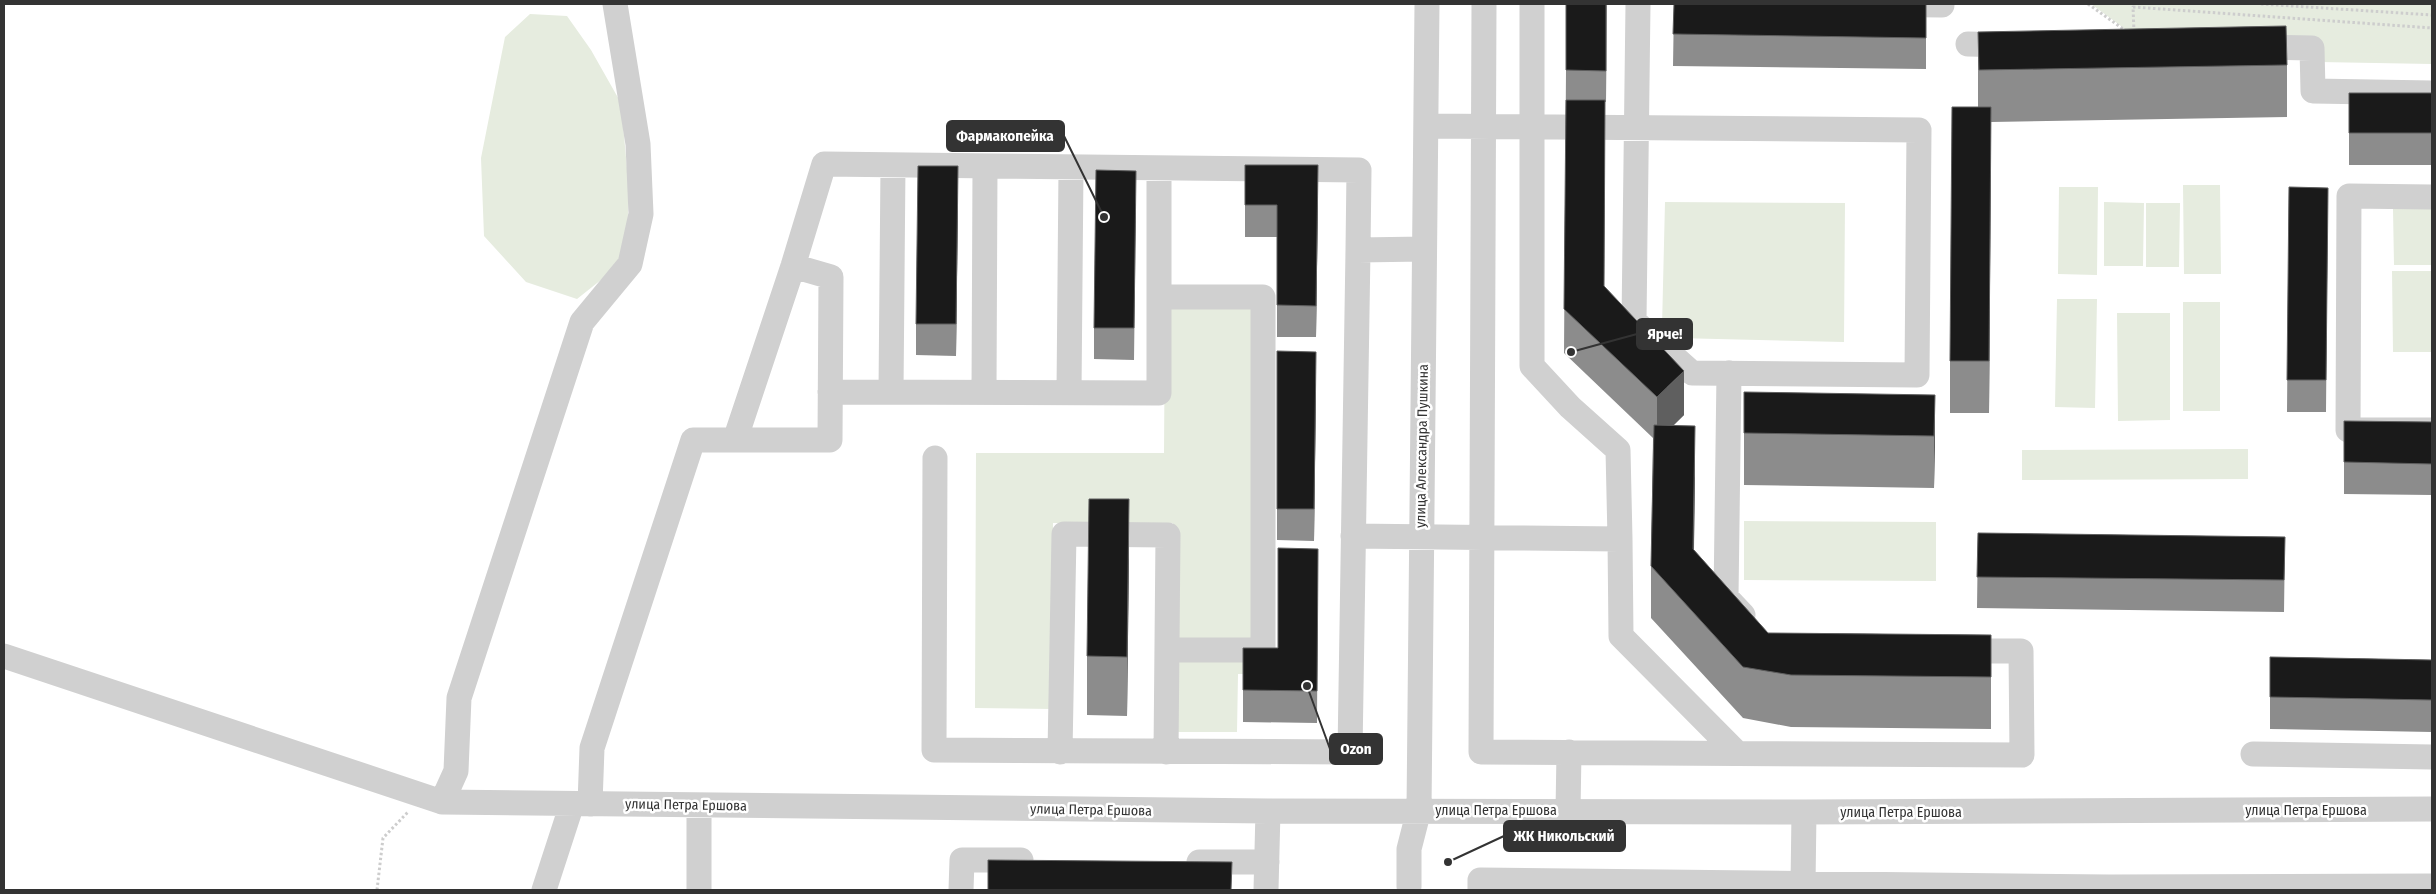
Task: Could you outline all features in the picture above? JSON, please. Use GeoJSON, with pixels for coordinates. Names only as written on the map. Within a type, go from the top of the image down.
{"type":"FeatureCollection","features":[{"type":"Feature","properties":{"kind":"street"},"geometry":{"type":"LineString","coordinates":[[442,802],[456,771],[459,698],[582,322],[630,264],[641,214],[638,144],[614,4]]}},
{"type":"Feature","properties":{"kind":"street","name":"улица Александра Пушкина"},"geometry":{"type":"LineString","coordinates":[[1409,887],[1409,848],[1419,810],[1427,4]]}},
{"type":"Feature","properties":{"kind":"street"},"geometry":{"type":"LineString","coordinates":[[1484,4],[1481,752],[2022,755],[2021,651],[1932,650]]}},
{"type":"Feature","properties":{"kind":"street"},"geometry":{"type":"LineString","coordinates":[[1532,4],[1532,366],[1570,406],[1618,450],[1621,636],[1737,753]]}},
{"type":"Feature","properties":{"kind":"street"},"geometry":{"type":"LineString","coordinates":[[1426,126],[1532,126],[1637,127],[1919,130],[1917,375],[1692,373],[1634,321],[1637,127],[1638,4]]}},
{"type":"Feature","properties":{"kind":"street"},"geometry":{"type":"LineString","coordinates":[[1856,4],[1942,5]]}},
{"type":"Feature","properties":{"kind":"street"},"geometry":{"type":"LineString","coordinates":[[1968,44],[2037,45]]}},
{"type":"Feature","properties":{"kind":"street"},"geometry":{"type":"LineString","coordinates":[[2234,47],[2312,48],[2312,91],[2432,93]]}},
{"type":"Feature","properties":{"kind":"street"},"geometry":{"type":"LineString","coordinates":[[735,440],[793,266],[824,164],[1359,170],[1350,752],[934,750],[934,458]]}},
{"type":"Feature","properties":{"kind":"street"},"geometry":{"type":"LineString","coordinates":[[891,392],[893,165]]}},
{"type":"Feature","properties":{"kind":"street"},"geometry":{"type":"LineString","coordinates":[[984,392],[985,166]]}},
{"type":"Feature","properties":{"kind":"street"},"geometry":{"type":"LineString","coordinates":[[1069,392],[1071,168]]}},
{"type":"Feature","properties":{"kind":"street"},"geometry":{"type":"LineString","coordinates":[[830,392],[1159,393],[1159,169]]}},
{"type":"Feature","properties":{"kind":"street"},"geometry":{"type":"LineString","coordinates":[[2432,197],[2350,196],[2348,420],[2348,430],[2432,430]]}},
{"type":"Feature","properties":{"kind":"street"},"geometry":{"type":"LineString","coordinates":[[1358,250],[1424,249]]}},
{"type":"Feature","properties":{"kind":"street"},"geometry":{"type":"LineString","coordinates":[[544,890],[693,440],[830,440],[832,277],[793,266]]}},
{"type":"Feature","properties":{"kind":"street"},"geometry":{"type":"LineString","coordinates":[[1159,296],[1263,296],[1263,650],[1167,650]]}},
{"type":"Feature","properties":{"kind":"street"},"geometry":{"type":"LineString","coordinates":[[1729,373],[1726,597],[1756,629]]}},
{"type":"Feature","properties":{"kind":"street"},"geometry":{"type":"LineString","coordinates":[[1060,752],[1064,534],[1168,535],[1166,752]]}},
{"type":"Feature","properties":{"kind":"street"},"geometry":{"type":"LineString","coordinates":[[1353,536],[1620,539]]}},
{"type":"Feature","properties":{"kind":"street","name":"улица Петра Ершова"},"geometry":{"type":"LineString","coordinates":[[4,656],[442,802],[1268,811],[1804,812],[2432,809]]}},
{"type":"Feature","properties":{"kind":"street"},"geometry":{"type":"LineString","coordinates":[[1568,811],[1569,752]]}},
{"type":"Feature","properties":{"kind":"street"},"geometry":{"type":"LineString","coordinates":[[2253,754],[2432,757]]}},
{"type":"Feature","properties":{"kind":"street"},"geometry":{"type":"LineString","coordinates":[[699,806],[699,890]]}},
{"type":"Feature","properties":{"kind":"street"},"geometry":{"type":"LineString","coordinates":[[1266,890],[1268,811]]}},
{"type":"Feature","properties":{"kind":"street"},"geometry":{"type":"LineString","coordinates":[[1803,885],[1804,812]]}},
{"type":"Feature","properties":{"kind":"street"},"geometry":{"type":"LineString","coordinates":[[961,890],[962,860],[1040,861]]}},
{"type":"Feature","properties":{"kind":"street"},"geometry":{"type":"LineString","coordinates":[[1178,862],[1267,862]]}},
{"type":"Feature","properties":{"kind":"street"},"geometry":{"type":"LineString","coordinates":[[1480,890],[1480,880],[2109,889],[2432,886]]}},
{"type":"Feature","properties":{"kind":"path"},"geometry":{"type":"LineString","coordinates":[[2088,4],[2129,33],[2134,33],[2133,7],[2432,28]]}},
{"type":"Feature","properties":{"kind":"path"},"geometry":{"type":"LineString","coordinates":[[2261,4],[2432,15]]}},
{"type":"Feature","properties":{"kind":"path"},"geometry":{"type":"LineString","coordinates":[[377,890],[383,838],[411,810]]}},
{"type":"Feature","properties":{"kind":"shaded area"},"geometry":{"type":"Polygon","coordinates":[[[2091,4],[2432,4],[2432,64],[2319,62],[2317,38],[2125,29],[2091,4]]]}},
{"type":"Feature","properties":{"kind":"shaded area"},"geometry":{"type":"Polygon","coordinates":[[[530,14],[567,16],[591,50],[621,103],[629,190],[626,260],[577,299],[526,282],[484,236],[481,158],[505,37],[530,14]]]}},
{"type":"Feature","properties":{"kind":"shaded area"},"geometry":{"type":"Polygon","coordinates":[[[2183,185],[2220,185],[2221,274],[2184,274],[2183,185]]]}},
{"type":"Feature","properties":{"kind":"shaded area"},"geometry":{"type":"Polygon","coordinates":[[[2059,187],[2098,187],[2097,275],[2058,274],[2059,187]]]}},
{"type":"Feature","properties":{"kind":"shaded area"},"geometry":{"type":"Polygon","coordinates":[[[1665,202],[1845,203],[1844,342],[1676,338],[1662,327],[1665,202]]]}},
{"type":"Feature","properties":{"kind":"shaded area"},"geometry":{"type":"Polygon","coordinates":[[[2104,202],[2144,203],[2143,266],[2104,266],[2104,202]]]}},
{"type":"Feature","properties":{"kind":"shaded area"},"geometry":{"type":"Polygon","coordinates":[[[2146,203],[2180,203],[2179,267],[2146,267],[2146,203]]]}},
{"type":"Feature","properties":{"kind":"shaded area"},"geometry":{"type":"Polygon","coordinates":[[[2393,209],[2432,209],[2432,265],[2394,265],[2393,209]]]}},
{"type":"Feature","properties":{"kind":"shaded area"},"geometry":{"type":"Polygon","coordinates":[[[2392,271],[2432,271],[2432,352],[2393,352],[2392,271]]]}},
{"type":"Feature","properties":{"kind":"shaded area"},"geometry":{"type":"Polygon","coordinates":[[[2057,299],[2097,299],[2095,408],[2055,407],[2057,299]]]}},
{"type":"Feature","properties":{"kind":"shaded area"},"geometry":{"type":"Polygon","coordinates":[[[2183,302],[2220,302],[2220,411],[2183,411],[2183,302]]]}},
{"type":"Feature","properties":{"kind":"shaded area"},"geometry":{"type":"Polygon","coordinates":[[[1165,303],[1257,304],[1255,674],[1238,674],[1237,732],[1173,732],[1173,523],[1053,523],[1052,709],[975,708],[976,453],[1164,453],[1165,303]]]}},
{"type":"Feature","properties":{"kind":"shaded area"},"geometry":{"type":"Polygon","coordinates":[[[2117,313],[2170,313],[2170,420],[2118,421],[2117,313]]]}},
{"type":"Feature","properties":{"kind":"shaded area"},"geometry":{"type":"Polygon","coordinates":[[[2248,449],[2248,479],[2022,480],[2022,450],[2248,449]]]}},
{"type":"Feature","properties":{"kind":"shaded area"},"geometry":{"type":"Polygon","coordinates":[[[1744,521],[1936,522],[1936,581],[1744,580],[1744,521]]]}},
{"type":"Feature","properties":{"kind":"building"},"geometry":{"type":"Polygon","coordinates":[[[1566,4],[1606,4],[1606,71],[1566,70],[1566,4]]]}},
{"type":"Feature","properties":{"kind":"building"},"geometry":{"type":"Polygon","coordinates":[[[1674,4],[1926,4],[1926,38],[1673,34],[1674,4]]]}},
{"type":"Feature","properties":{"kind":"building"},"geometry":{"type":"Polygon","coordinates":[[[2286,26],[2287,65],[1979,70],[1978,32],[2286,26]]]}},
{"type":"Feature","properties":{"kind":"building"},"geometry":{"type":"Polygon","coordinates":[[[2349,93],[2432,93],[2432,133],[2349,133],[2349,93]]]}},
{"type":"Feature","properties":{"kind":"building"},"geometry":{"type":"Polygon","coordinates":[[[1566,100],[1605,100],[1604,286],[1684,371],[1657,397],[1564,309],[1566,100]]]}},
{"type":"Feature","properties":{"kind":"building"},"geometry":{"type":"Polygon","coordinates":[[[1952,107],[1991,107],[1989,361],[1950,361],[1952,107]]]}},
{"type":"Feature","properties":{"kind":"building"},"geometry":{"type":"Polygon","coordinates":[[[1245,165],[1318,165],[1316,306],[1277,305],[1277,205],[1245,205],[1245,165]]]}},
{"type":"Feature","properties":{"kind":"building"},"geometry":{"type":"Polygon","coordinates":[[[918,166],[958,166],[956,324],[916,324],[918,166]]]}},
{"type":"Feature","properties":{"kind":"building"},"geometry":{"type":"Polygon","coordinates":[[[1096,170],[1136,171],[1134,328],[1094,328],[1096,170]]]}},
{"type":"Feature","properties":{"kind":"building"},"geometry":{"type":"Polygon","coordinates":[[[2289,187],[2328,188],[2326,380],[2287,380],[2289,187]]]}},
{"type":"Feature","properties":{"kind":"building"},"geometry":{"type":"Polygon","coordinates":[[[1277,351],[1316,352],[1314,509],[1277,509],[1277,351]]]}},
{"type":"Feature","properties":{"kind":"building"},"geometry":{"type":"Polygon","coordinates":[[[1744,392],[1935,395],[1934,436],[1744,433],[1744,392]]]}},
{"type":"Feature","properties":{"kind":"building"},"geometry":{"type":"Polygon","coordinates":[[[2344,421],[2432,422],[2432,464],[2344,462],[2344,421]]]}},
{"type":"Feature","properties":{"kind":"building"},"geometry":{"type":"Polygon","coordinates":[[[1654,425],[1695,426],[1693,549],[1768,633],[1991,635],[1991,677],[1791,675],[1743,667],[1651,566],[1654,425]]]}},
{"type":"Feature","properties":{"kind":"building"},"geometry":{"type":"Polygon","coordinates":[[[1089,499],[1129,499],[1127,657],[1087,656],[1089,499]]]}},
{"type":"Feature","properties":{"kind":"building"},"geometry":{"type":"Polygon","coordinates":[[[1978,533],[2285,537],[2284,580],[1977,577],[1978,533]]]}},
{"type":"Feature","properties":{"kind":"building"},"geometry":{"type":"Polygon","coordinates":[[[1278,548],[1318,549],[1317,691],[1243,690],[1243,648],[1278,648],[1278,548]]]}},
{"type":"Feature","properties":{"kind":"building"},"geometry":{"type":"Polygon","coordinates":[[[2270,657],[2432,660],[2432,700],[2270,697],[2270,657]]]}},
{"type":"Feature","properties":{"kind":"building"},"geometry":{"type":"Polygon","coordinates":[[[988,860],[1232,862],[1231,890],[988,890],[988,860]]]}},
{"type":"Feature","properties":{"kind":"place","name":"Фармакопейка"},"geometry":{"type":"Point","coordinates":[1104,217]}},
{"type":"Feature","properties":{"kind":"place","name":"Ярче!"},"geometry":{"type":"Point","coordinates":[1571,352]}},
{"type":"Feature","properties":{"kind":"place","name":"Ozon"},"geometry":{"type":"Point","coordinates":[1307,686]}},
{"type":"Feature","properties":{"kind":"place","name":"ЖК Никольский"},"geometry":{"type":"Point","coordinates":[1448,862]}}]}
